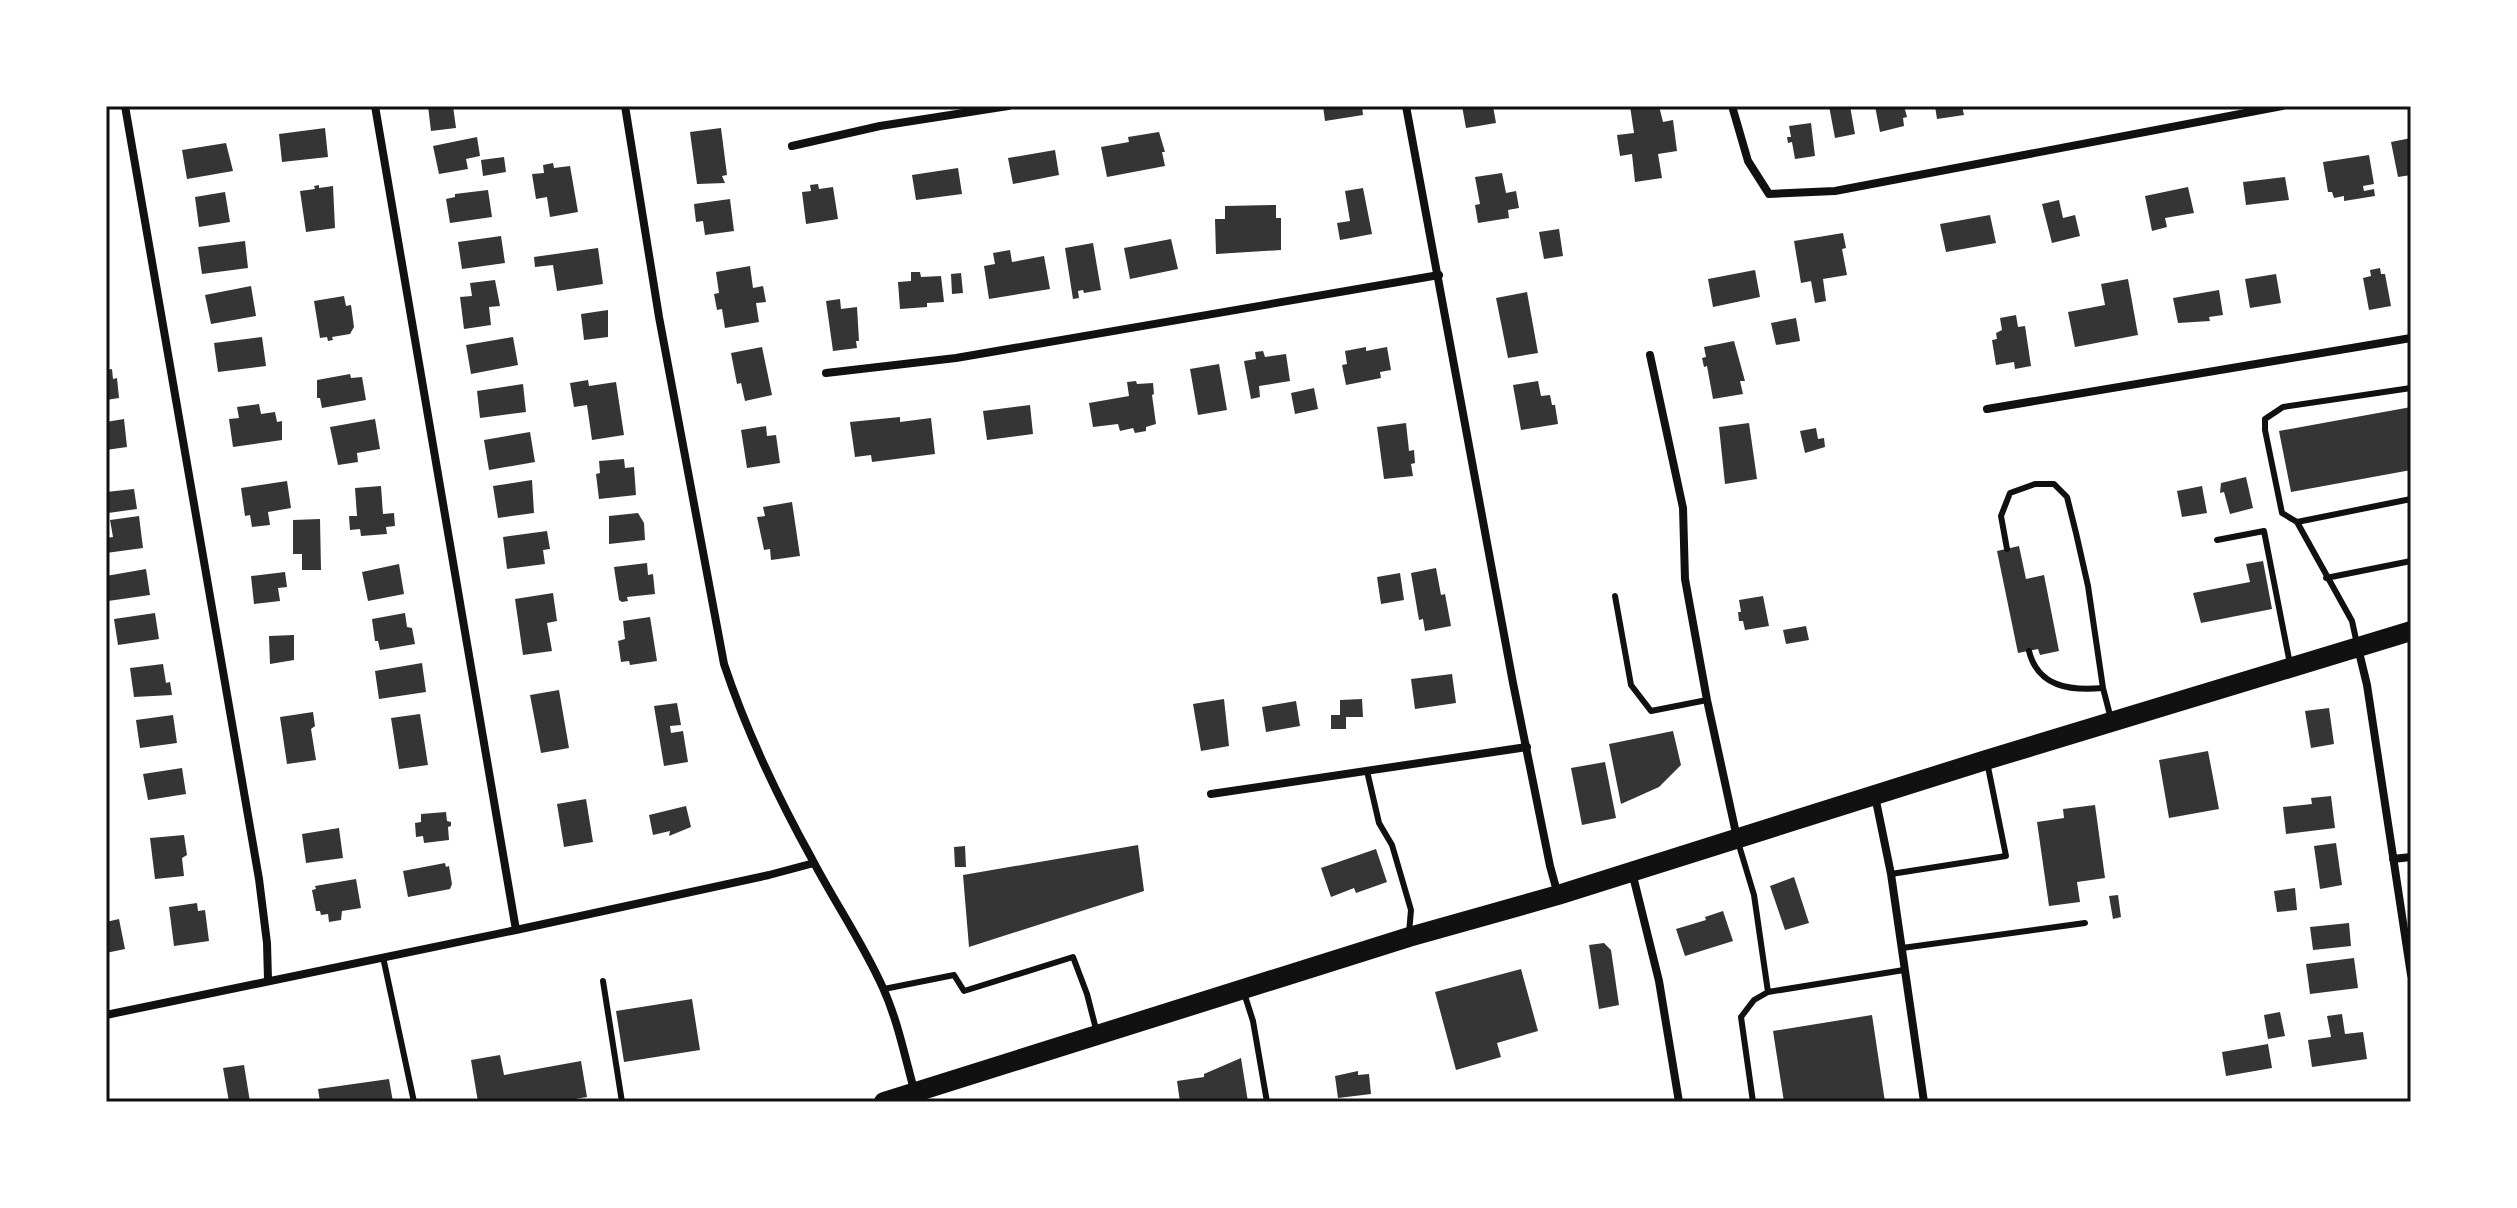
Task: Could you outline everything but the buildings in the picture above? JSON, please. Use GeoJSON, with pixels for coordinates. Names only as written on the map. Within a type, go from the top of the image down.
{"type":"FeatureCollection","features":[{"type":"Feature","properties":{"kind":"main road"},"geometry":{"type":"LineString","coordinates":[[884,1102],[916,1097],[1409,937],[1558,895],[1986,760],[2411,631]]}},
{"type":"Feature","properties":{"kind":"street"},"geometry":{"type":"LineString","coordinates":[[125,106],[259,879],[268,980]]}},
{"type":"Feature","properties":{"kind":"street"},"geometry":{"type":"LineString","coordinates":[[375,106],[516,930]]}},
{"type":"Feature","properties":{"kind":"street"},"geometry":{"type":"LineString","coordinates":[[625,106],[662,331],[724,664],[760,758],[884,989],[916,1097]]}},
{"type":"Feature","properties":{"kind":"street"},"geometry":{"type":"LineString","coordinates":[[792,146],[880,126],[1008,106]]}},
{"type":"Feature","properties":{"kind":"street"},"geometry":{"type":"LineString","coordinates":[[1406,106],[1513,683],[1558,895]]}},
{"type":"Feature","properties":{"kind":"street"},"geometry":{"type":"LineString","coordinates":[[1732,106],[1748,161],[1769,194],[1835,191],[2282,106]]}},
{"type":"Feature","properties":{"kind":"street"},"geometry":{"type":"LineString","coordinates":[[826,373],[956,358],[1439,275]]}},
{"type":"Feature","properties":{"kind":"street"},"geometry":{"type":"LineString","coordinates":[[1987,409],[2411,338]]}},
{"type":"Feature","properties":{"kind":"street"},"geometry":{"type":"LineString","coordinates":[[1650,355],[1683,508],[1685,579],[1737,839]]}},
{"type":"Feature","properties":{"kind":"street"},"geometry":{"type":"LineString","coordinates":[[2358,647],[2367,685],[2411,975]]}},
{"type":"Feature","properties":{"kind":"street"},"geometry":{"type":"LineString","coordinates":[[1211,794],[1527,747]]}},
{"type":"Feature","properties":{"kind":"street"},"geometry":{"type":"LineString","coordinates":[[1875,796],[1891,874],[1924,1102]]}},
{"type":"Feature","properties":{"kind":"street"},"geometry":{"type":"LineString","coordinates":[[2393,859],[2411,857]]}},
{"type":"Feature","properties":{"kind":"street"},"geometry":{"type":"LineString","coordinates":[[106,1015],[516,930],[814,863]]}},
{"type":"Feature","properties":{"kind":"street"},"geometry":{"type":"LineString","coordinates":[[1631,871],[1659,981],[1679,1102]]}},
{"type":"Feature","properties":{"kind":"lane"},"geometry":{"type":"LineString","coordinates":[[2358,647],[2352,621],[2297,522],[2282,513],[2265,419],[2283,407],[2411,388]]}},
{"type":"Feature","properties":{"kind":"lane"},"geometry":{"type":"LineString","coordinates":[[2007,549],[2001,516],[2010,493],[2035,484],[2054,484],[2067,497],[2076,533],[2112,723]]}},
{"type":"Feature","properties":{"kind":"lane"},"geometry":{"type":"LineString","coordinates":[[2297,522],[2411,499]]}},
{"type":"Feature","properties":{"kind":"lane"},"geometry":{"type":"LineString","coordinates":[[2217,540],[2264,531],[2291,668]]}},
{"type":"Feature","properties":{"kind":"lane"},"geometry":{"type":"LineString","coordinates":[[2326,578],[2411,561]]}},
{"type":"Feature","properties":{"kind":"lane"},"geometry":{"type":"LineString","coordinates":[[1615,596],[1631,685],[1651,711],[1707,700]]}},
{"type":"Feature","properties":{"kind":"lane"},"geometry":{"type":"LineString","coordinates":[[2029,651],[2033,667],[2050,681],[2073,689],[2103,688]]}},
{"type":"Feature","properties":{"kind":"lane"},"geometry":{"type":"LineString","coordinates":[[1891,874],[2006,856],[1986,760]]}},
{"type":"Feature","properties":{"kind":"lane"},"geometry":{"type":"LineString","coordinates":[[1367,771],[1379,823],[1392,845],[1411,910],[1409,937]]}},
{"type":"Feature","properties":{"kind":"lane"},"geometry":{"type":"LineString","coordinates":[[1737,839],[1754,895],[1768,992]]}},
{"type":"Feature","properties":{"kind":"lane"},"geometry":{"type":"LineString","coordinates":[[1902,948],[2085,923]]}},
{"type":"Feature","properties":{"kind":"lane"},"geometry":{"type":"LineString","coordinates":[[383,957],[414,1102]]}},
{"type":"Feature","properties":{"kind":"lane"},"geometry":{"type":"LineString","coordinates":[[884,989],[954,975],[964,991],[1073,957],[1087,994],[1097,1036]]}},
{"type":"Feature","properties":{"kind":"lane"},"geometry":{"type":"LineString","coordinates":[[1753,1102],[1741,1017],[1754,1000],[1768,992],[1904,970]]}},
{"type":"Feature","properties":{"kind":"lane"},"geometry":{"type":"LineString","coordinates":[[603,981],[622,1102]]}},
{"type":"Feature","properties":{"kind":"lane"},"geometry":{"type":"LineString","coordinates":[[1243,990],[1253,1021],[1267,1102]]}}]}
